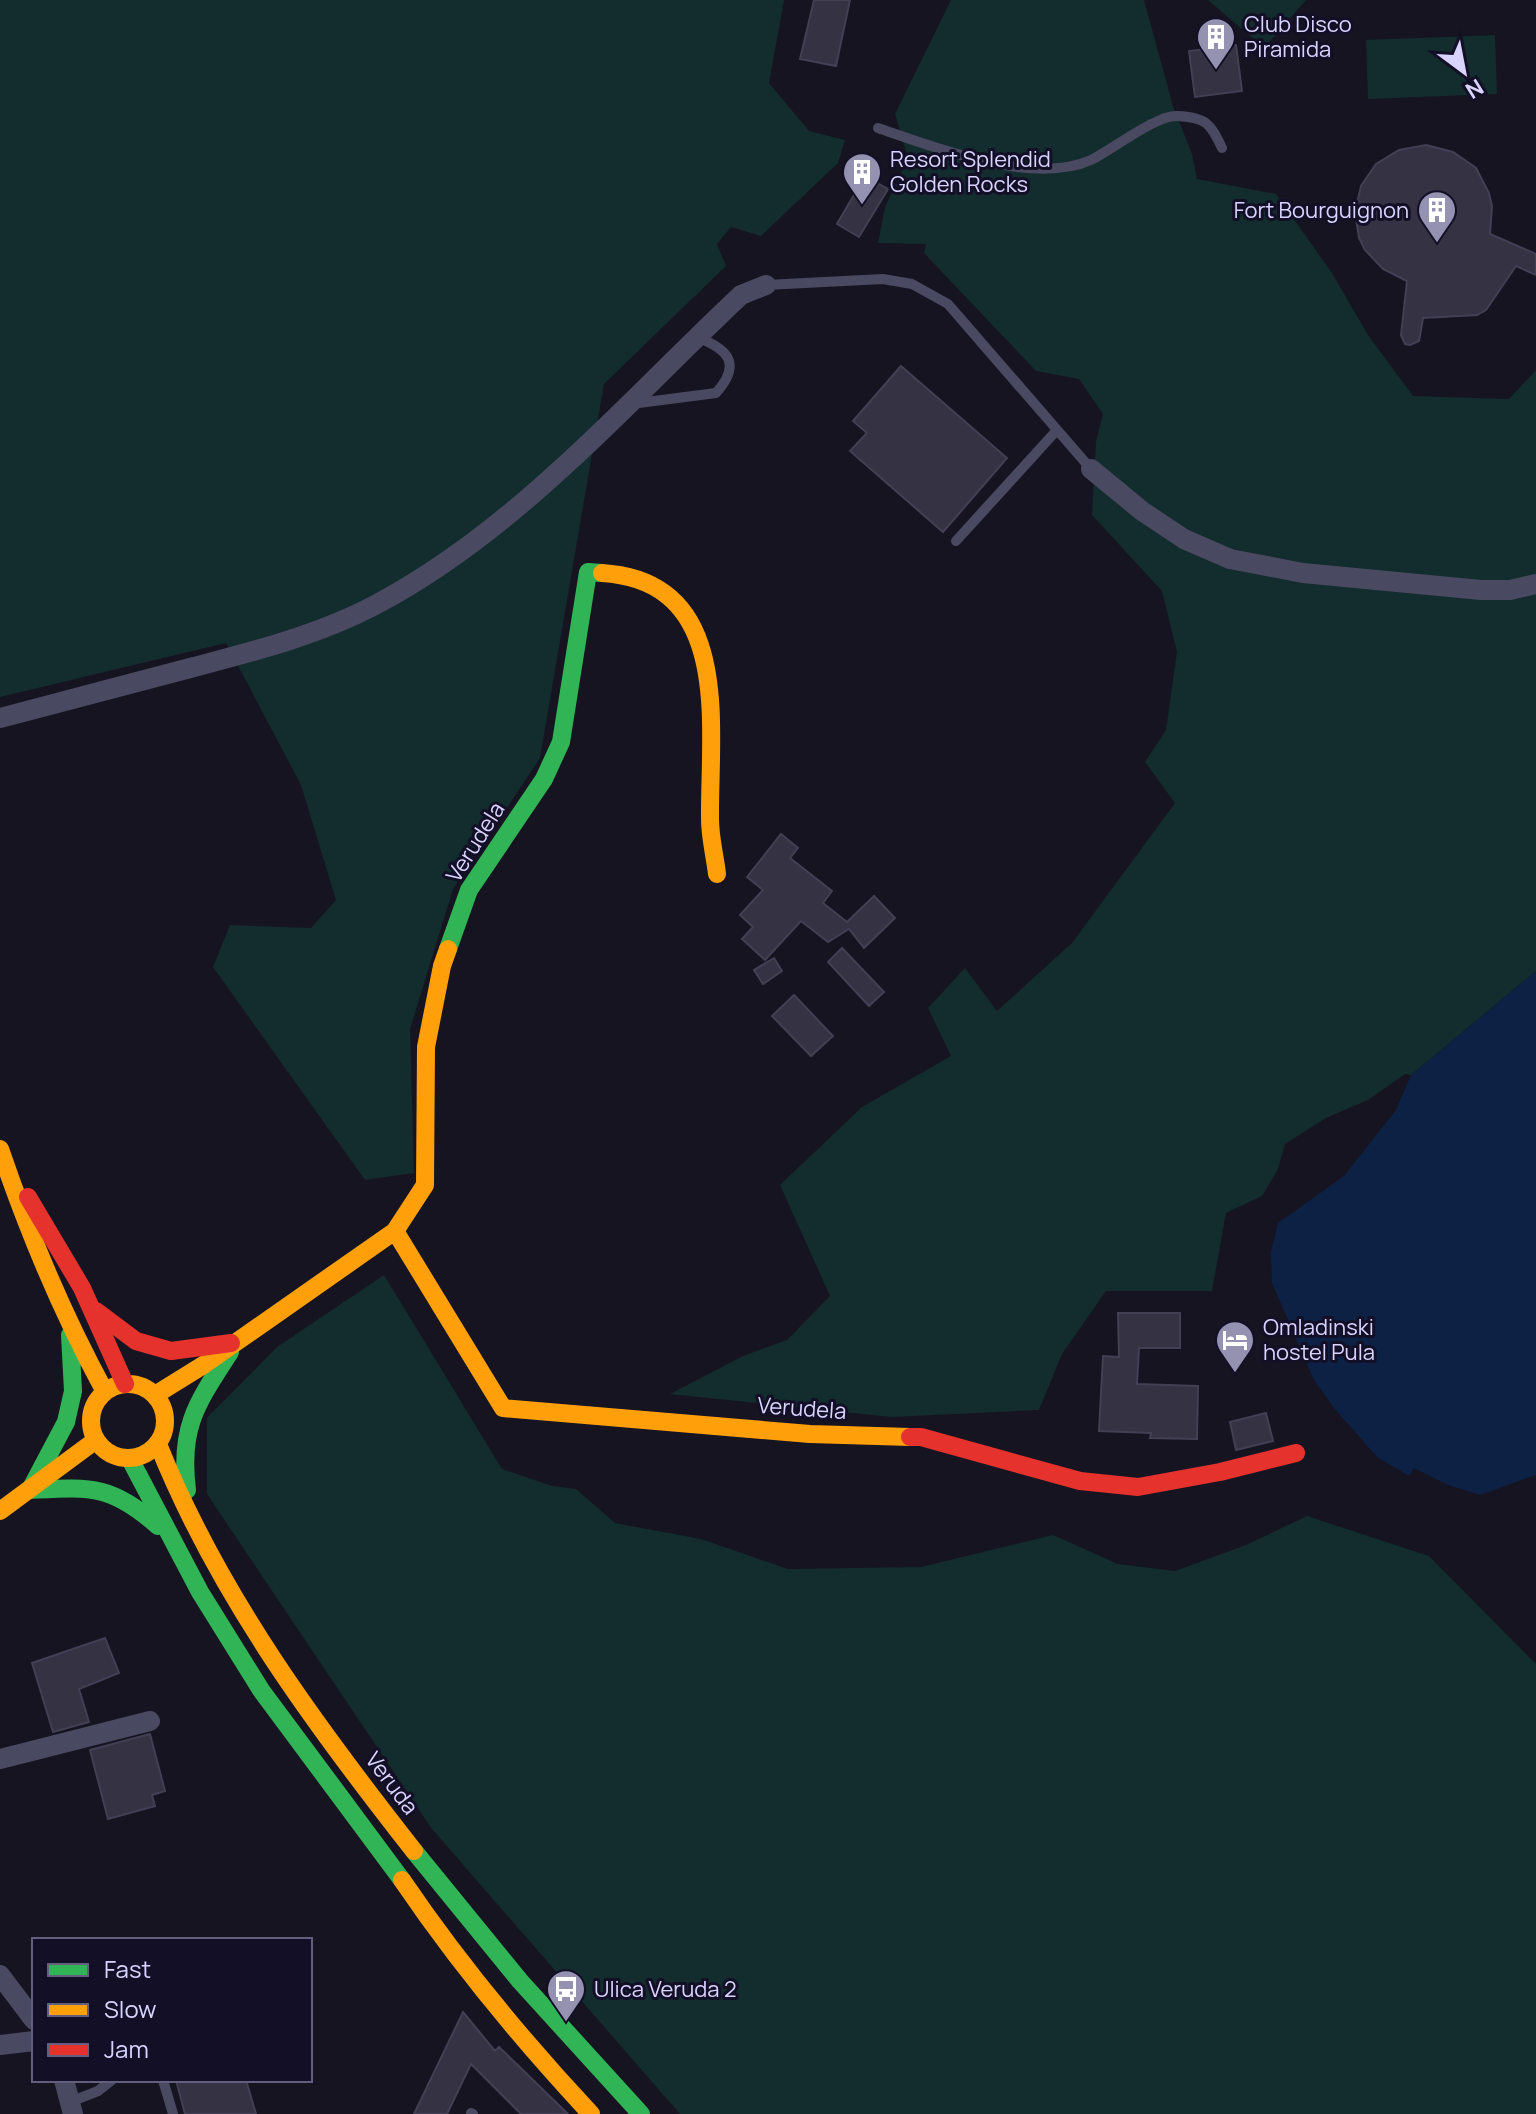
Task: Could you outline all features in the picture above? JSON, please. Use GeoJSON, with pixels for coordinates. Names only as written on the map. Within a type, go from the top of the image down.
{"type":"FeatureCollection","features":[{"type":"Feature","properties":{"kind":"main road","name":"Verudela"},"geometry":{"type":"LineString","coordinates":[[155,1395],[395,1231],[425,1185],[426,1047],[442,966],[469,890],[544,779],[561,742],[588,572],[624,574],[658,587],[682,610],[700,639],[710,684],[710,824],[717,874]]}},
{"type":"Feature","properties":{"kind":"main road"},"geometry":{"type":"LineString","coordinates":[[0,1149],[20,1208],[69,1326],[105,1392]]}},
{"type":"Feature","properties":{"kind":"main road"},"geometry":{"type":"LineString","coordinates":[[8,1167],[46,1223],[90,1306],[125,1384]]}},
{"type":"Feature","properties":{"kind":"main road","name":"Verudela"},"geometry":{"type":"LineString","coordinates":[[395,1231],[503,1408],[810,1434],[921,1437],[1080,1481],[1138,1487],[1220,1472],[1296,1453]]}},
{"type":"Feature","properties":{"kind":"main road"},"geometry":{"type":"LineString","coordinates":[[90,1306],[136,1341],[171,1351],[235,1342]]}},
{"type":"Feature","properties":{"kind":"main road"},"geometry":{"type":"LineString","coordinates":[[30,1490],[66,1422],[73,1391],[69,1326]]}},
{"type":"Feature","properties":{"kind":"main road"},"geometry":{"type":"LineString","coordinates":[[198,1537],[182,1462],[186,1430],[191,1415],[235,1342]]}},
{"type":"Feature","properties":{"kind":"main road"},"geometry":{"type":"LineString","coordinates":[[125,1384],[146,1388],[155,1395],[162,1404],[166,1425],[158,1444],[150,1452],[130,1459],[110,1454],[96,1440],[91,1420],[93,1409],[105,1392],[125,1384]]}},
{"type":"Feature","properties":{"kind":"main road"},"geometry":{"type":"LineString","coordinates":[[0,1511],[96,1440]]}},
{"type":"Feature","properties":{"kind":"main road","name":"Veruda"},"geometry":{"type":"LineString","coordinates":[[158,1444],[178,1499],[198,1537],[273,1659],[431,1875],[498,1956],[641,2114]]}},
{"type":"Feature","properties":{"kind":"main road"},"geometry":{"type":"LineString","coordinates":[[130,1459],[208,1605],[261,1690],[400,1877],[446,1945],[533,2052],[591,2114]]}},
{"type":"Feature","properties":{"kind":"main road"},"geometry":{"type":"LineString","coordinates":[[30,1490],[80,1488],[110,1491],[137,1506],[170,1537]]}},
{"type":"Feature","properties":{"kind":"street"},"geometry":{"type":"LineString","coordinates":[[0,718],[248,653],[375,606],[437,569],[493,528],[560,472],[741,295],[766,285]]}},
{"type":"Feature","properties":{"kind":"street"},"geometry":{"type":"LineString","coordinates":[[1091,469],[1142,511],[1184,539],[1230,559],[1303,573],[1481,590],[1510,590],[1536,584]]}},
{"type":"Feature","properties":{"kind":"street"},"geometry":{"type":"LineString","coordinates":[[0,1759],[150,1721]]}},
{"type":"Feature","properties":{"kind":"street"},"geometry":{"type":"LineString","coordinates":[[0,1975],[32,2017]]}},
{"type":"Feature","properties":{"kind":"street"},"geometry":{"type":"LineString","coordinates":[[0,2045],[32,2041]]}},
{"type":"Feature","properties":{"kind":"street"},"geometry":{"type":"LineString","coordinates":[[64,2082],[71,2108]]}},
{"type":"Feature","properties":{"kind":"lane"},"geometry":{"type":"LineString","coordinates":[[878,128],[995,164],[1066,169],[1092,159],[1174,115],[1199,119],[1212,126],[1222,148]]}},
{"type":"Feature","properties":{"kind":"lane"},"geometry":{"type":"LineString","coordinates":[[766,285],[883,279],[912,284],[948,304],[1091,469]]}},
{"type":"Feature","properties":{"kind":"lane"},"geometry":{"type":"LineString","coordinates":[[629,404],[716,393],[729,379],[730,366],[725,353],[716,344],[696,337]]}},
{"type":"Feature","properties":{"kind":"lane"},"geometry":{"type":"LineString","coordinates":[[956,541],[1057,430]]}},
{"type":"Feature","properties":{"kind":"lane"},"geometry":{"type":"LineString","coordinates":[[71,2108],[109,2082]]}},
{"type":"Feature","properties":{"kind":"lane"},"geometry":{"type":"LineString","coordinates":[[164,2082],[173,2114]]}},
{"type":"Feature","properties":{"kind":"green space"},"geometry":{"type":"Polygon","coordinates":[[[0,0],[784,0],[769,83],[809,131],[845,140],[838,163],[761,236],[731,227],[717,244],[726,266],[604,384],[540,758],[453,889],[410,1029],[414,1173],[365,1180],[213,967],[230,925],[311,928],[336,900],[301,785],[226,643],[0,697],[0,0]]]}},
{"type":"Feature","properties":{"kind":"green space"},"geometry":{"type":"Polygon","coordinates":[[[951,0],[1144,0],[1197,179],[1276,194],[1332,273],[1368,335],[1413,396],[1509,399],[1536,370],[1536,971],[1411,1075],[1405,1074],[1368,1100],[1326,1118],[1285,1144],[1278,1169],[1262,1196],[1226,1213],[1212,1291],[1106,1291],[1062,1354],[1039,1410],[892,1417],[670,1394],[743,1356],[787,1340],[830,1296],[780,1185],[862,1107],[951,1056],[928,1008],[965,968],[997,1011],[1072,943],[1175,803],[1145,762],[1166,730],[1177,652],[1162,591],[1092,515],[1096,442],[1103,414],[1079,379],[1036,371],[924,253],[926,244],[878,243],[885,207],[908,158],[895,114],[951,0]]]}},
{"type":"Feature","properties":{"kind":"green space"},"geometry":{"type":"Polygon","coordinates":[[[1208,0],[1306,0],[1264,48],[1208,0]]]}},
{"type":"Feature","properties":{"kind":"green space"},"geometry":{"type":"Polygon","coordinates":[[[1495,35],[1497,94],[1368,99],[1366,40],[1495,35]]]}},
{"type":"Feature","properties":{"kind":"green space"},"geometry":{"type":"Polygon","coordinates":[[[384,1275],[502,1469],[552,1486],[576,1489],[615,1523],[701,1539],[788,1569],[921,1567],[1053,1535],[1118,1564],[1175,1571],[1246,1545],[1307,1516],[1429,1556],[1536,1664],[1536,2114],[680,2114],[432,1829],[207,1494],[207,1418],[277,1347],[384,1275]]]}},
{"type":"Feature","properties":{"kind":"water"},"geometry":{"type":"Polygon","coordinates":[[[1536,971],[1536,1475],[1480,1495],[1448,1485],[1414,1468],[1409,1476],[1377,1457],[1334,1408],[1314,1380],[1272,1283],[1271,1252],[1278,1223],[1344,1176],[1396,1110],[1411,1075],[1536,971]]]}},
{"type":"Feature","properties":{"kind":"building"},"geometry":{"type":"Polygon","coordinates":[[[814,0],[850,0],[836,66],[800,59],[814,0]]]}},
{"type":"Feature","properties":{"kind":"building","name":"Club Disco Piramida"},"geometry":{"type":"Polygon","coordinates":[[[1236,45],[1242,91],[1195,97],[1189,51],[1236,45]]]}},
{"type":"Feature","properties":{"kind":"building","name":"Fort Bourguignon"},"geometry":{"type":"Polygon","coordinates":[[[1426,145],[1453,152],[1476,168],[1492,206],[1490,234],[1536,254],[1536,275],[1516,266],[1486,310],[1477,315],[1423,318],[1419,341],[1410,345],[1405,344],[1401,335],[1407,281],[1383,269],[1365,250],[1359,238],[1355,212],[1361,186],[1376,164],[1399,150],[1426,145]]]}},
{"type":"Feature","properties":{"kind":"building","name":"Resort Splendid Golden Rocks"},"geometry":{"type":"Polygon","coordinates":[[[865,176],[888,189],[859,237],[837,224],[865,176]]]}},
{"type":"Feature","properties":{"kind":"building"},"geometry":{"type":"Polygon","coordinates":[[[901,366],[1007,458],[943,532],[850,451],[867,433],[853,421],[901,366]]]}},
{"type":"Feature","properties":{"kind":"building"},"geometry":{"type":"Polygon","coordinates":[[[781,834],[798,848],[790,858],[832,891],[823,903],[847,922],[874,896],[895,918],[864,948],[849,929],[828,942],[801,921],[765,960],[742,939],[753,927],[740,915],[763,890],[747,877],[781,834]]]}},
{"type":"Feature","properties":{"kind":"building"},"geometry":{"type":"Polygon","coordinates":[[[842,948],[884,992],[869,1006],[828,962],[842,948]]]}},
{"type":"Feature","properties":{"kind":"building"},"geometry":{"type":"Polygon","coordinates":[[[774,958],[782,971],[763,984],[754,970],[774,958]]]}},
{"type":"Feature","properties":{"kind":"building"},"geometry":{"type":"Polygon","coordinates":[[[794,995],[833,1036],[811,1056],[772,1016],[794,995]]]}},
{"type":"Feature","properties":{"kind":"building"},"geometry":{"type":"Polygon","coordinates":[[[1118,1313],[1180,1313],[1180,1348],[1139,1348],[1137,1384],[1198,1386],[1197,1439],[1150,1438],[1151,1433],[1099,1431],[1103,1356],[1119,1357],[1118,1313]]]}},
{"type":"Feature","properties":{"kind":"building"},"geometry":{"type":"Polygon","coordinates":[[[1266,1413],[1273,1441],[1236,1450],[1230,1422],[1266,1413]]]}},
{"type":"Feature","properties":{"kind":"building"},"geometry":{"type":"Polygon","coordinates":[[[105,1638],[119,1673],[79,1689],[89,1722],[53,1732],[32,1663],[105,1638]]]}},
{"type":"Feature","properties":{"kind":"building"},"geometry":{"type":"Polygon","coordinates":[[[150,1734],[165,1791],[152,1795],[155,1806],[108,1819],[90,1750],[150,1734]]]}},
{"type":"Feature","properties":{"kind":"building"},"geometry":{"type":"Polygon","coordinates":[[[463,2012],[495,2051],[499,2047],[568,2114],[521,2114],[471,2064],[447,2114],[414,2114],[463,2012]]]}},
{"type":"Feature","properties":{"kind":"building"},"geometry":{"type":"Polygon","coordinates":[[[177,2082],[247,2082],[256,2114],[185,2114],[177,2082]]]}},
{"type":"Feature","properties":{"kind":"traffic: fast"},"geometry":{"type":"LineString","coordinates":[[448,949],[469,890],[544,779],[561,742],[588,572],[602,573]]}},
{"type":"Feature","properties":{"kind":"traffic: fast"},"geometry":{"type":"LineString","coordinates":[[30,1490],[66,1422],[73,1391],[70,1335]]}},
{"type":"Feature","properties":{"kind":"traffic: fast"},"geometry":{"type":"LineString","coordinates":[[187,1490],[188,1432],[200,1401],[230,1352]]}},
{"type":"Feature","properties":{"kind":"traffic: fast"},"geometry":{"type":"LineString","coordinates":[[130,1459],[200,1592],[261,1690],[402,1880]]}},
{"type":"Feature","properties":{"kind":"traffic: fast"},"geometry":{"type":"LineString","coordinates":[[30,1490],[69,1488],[99,1491],[127,1502],[158,1526]]}},
{"type":"Feature","properties":{"kind":"traffic: fast"},"geometry":{"type":"LineString","coordinates":[[414,1851],[520,1981],[641,2114]]}},
{"type":"Feature","properties":{"kind":"traffic: slow"},"geometry":{"type":"LineString","coordinates":[[602,573],[644,582],[674,602],[694,630],[705,664],[710,702],[710,826],[717,874]]}},
{"type":"Feature","properties":{"kind":"traffic: slow"},"geometry":{"type":"LineString","coordinates":[[155,1395],[205,1364],[395,1231],[425,1185],[426,1047],[448,949]]}},
{"type":"Feature","properties":{"kind":"traffic: slow"},"geometry":{"type":"LineString","coordinates":[[0,1149],[47,1273],[105,1392]]}},
{"type":"Feature","properties":{"kind":"traffic: slow"},"geometry":{"type":"LineString","coordinates":[[395,1231],[503,1408],[810,1434],[910,1437]]}},
{"type":"Feature","properties":{"kind":"traffic: slow"},"geometry":{"type":"LineString","coordinates":[[121,1384],[135,1384],[149,1390],[159,1400],[165,1421],[159,1442],[149,1452],[135,1458],[121,1458],[107,1452],[97,1442],[91,1428],[91,1414],[97,1400],[107,1390],[121,1384]]}},
{"type":"Feature","properties":{"kind":"traffic: slow"},"geometry":{"type":"LineString","coordinates":[[0,1511],[96,1440]]}},
{"type":"Feature","properties":{"kind":"traffic: slow"},"geometry":{"type":"LineString","coordinates":[[158,1444],[209,1553],[271,1656],[414,1851]]}},
{"type":"Feature","properties":{"kind":"traffic: slow"},"geometry":{"type":"LineString","coordinates":[[402,1880],[492,2001],[591,2114]]}},
{"type":"Feature","properties":{"kind":"traffic: jam"},"geometry":{"type":"LineString","coordinates":[[28,1197],[82,1288],[125,1384]]}},
{"type":"Feature","properties":{"kind":"traffic: jam"},"geometry":{"type":"LineString","coordinates":[[96,1311],[136,1341],[171,1351],[231,1343]]}},
{"type":"Feature","properties":{"kind":"traffic: jam"},"geometry":{"type":"LineString","coordinates":[[910,1437],[921,1437],[1080,1481],[1138,1487],[1220,1472],[1296,1453]]}},
{"type":"Feature","properties":{"kind":"place","name":"Club Disco Piramida"},"geometry":{"type":"Point","coordinates":[1216,71]}},
{"type":"Feature","properties":{"kind":"place","name":"Resort Splendid Golden Rocks"},"geometry":{"type":"Point","coordinates":[862,206]}},
{"type":"Feature","properties":{"kind":"place","name":"Fort Bourguignon"},"geometry":{"type":"Point","coordinates":[1437,244]}},
{"type":"Feature","properties":{"kind":"place","name":"Omladinski hostel Pula"},"geometry":{"type":"Point","coordinates":[1235,1374]}},
{"type":"Feature","properties":{"kind":"place","name":"Ulica Veruda 2"},"geometry":{"type":"Point","coordinates":[566,2023]}}]}
